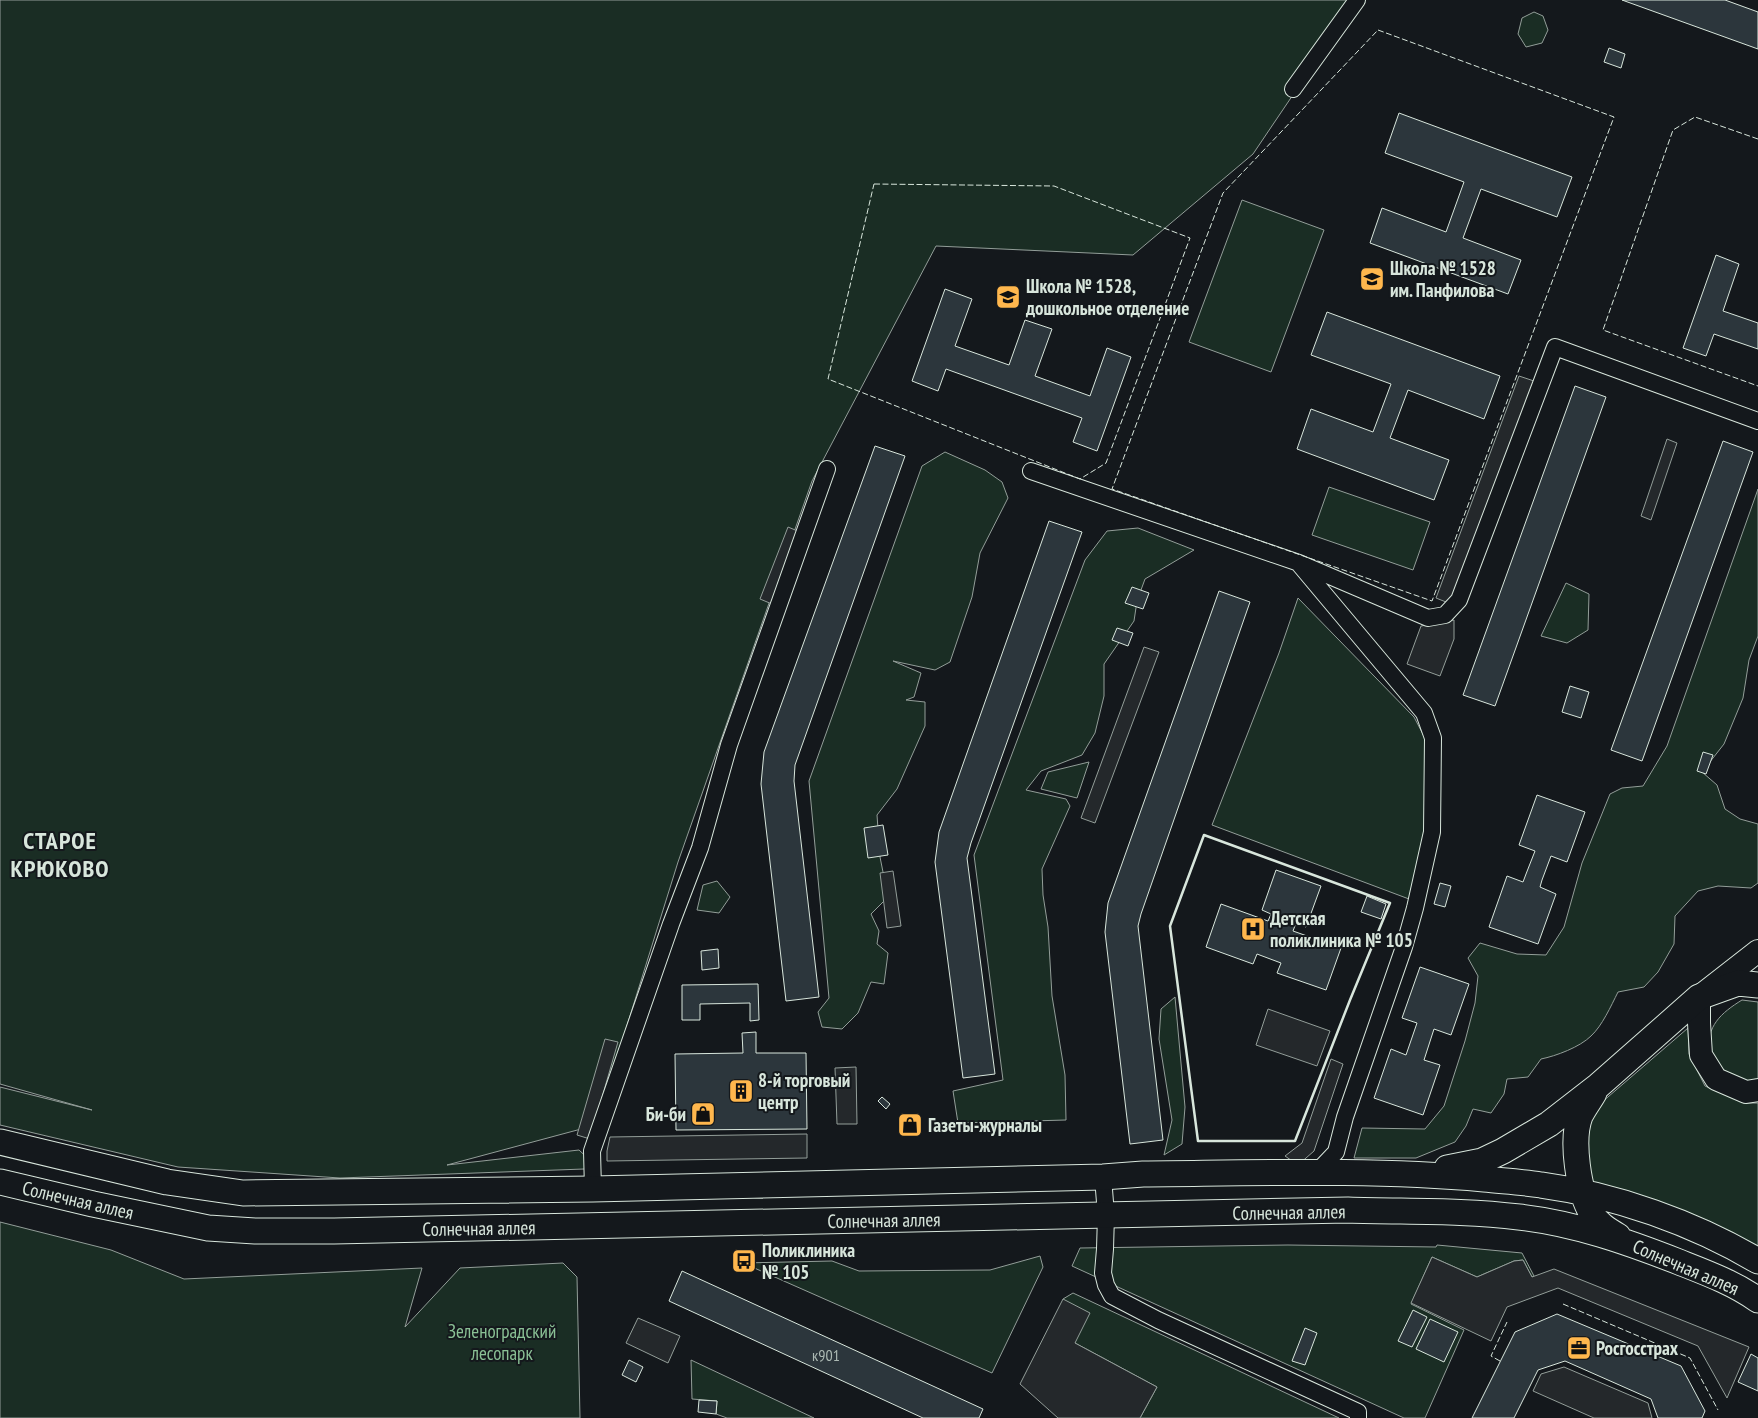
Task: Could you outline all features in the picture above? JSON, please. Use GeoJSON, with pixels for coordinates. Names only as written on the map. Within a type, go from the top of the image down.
{"type":"FeatureCollection","features":[{"type":"Feature","properties":{"kind":"main road"},"geometry":{"type":"LineString","coordinates":[[1699,997],[1758,952]]}},
{"type":"Feature","properties":{"kind":"main road"},"geometry":{"type":"LineString","coordinates":[[1699,997],[1738,984],[1758,985]]}},
{"type":"Feature","properties":{"kind":"main road","name":"Солнечная аллея"},"geometry":{"type":"LineString","coordinates":[[1398,1173],[1458,1167],[1482,1161],[1503,1151],[1549,1124],[1598,1086],[1699,997]]}},
{"type":"Feature","properties":{"kind":"main road"},"geometry":{"type":"LineString","coordinates":[[1699,997],[1701,1055],[1716,1079],[1746,1092],[1758,1090]]}},
{"type":"Feature","properties":{"kind":"main road"},"geometry":{"type":"LineString","coordinates":[[1598,1086],[1580,1116],[1577,1137],[1578,1172],[1592,1214],[1599,1223],[1630,1242]]}},
{"type":"Feature","properties":{"kind":"main road","name":"Солнечная аллея"},"geometry":{"type":"LineString","coordinates":[[0,1142],[167,1182],[243,1193],[593,1188],[1143,1174],[1398,1173],[1541,1185],[1611,1200],[1696,1229],[1758,1260]]}},
{"type":"Feature","properties":{"kind":"main road","name":"Солнечная аллея"},"geometry":{"type":"LineString","coordinates":[[0,1182],[208,1228],[254,1230],[334,1231],[1348,1210],[1494,1215],[1545,1222],[1630,1242],[1726,1281],[1758,1300]]}},
{"type":"Feature","properties":{"kind":"main road"},"geometry":{"type":"LineString","coordinates":[[1726,1281],[1758,1280]]}},
{"type":"Feature","properties":{"kind":"street"},"geometry":{"type":"LineString","coordinates":[[1293,89],[1357,0]]}},
{"type":"Feature","properties":{"kind":"street"},"geometry":{"type":"LineString","coordinates":[[1031,471],[1299,563],[1428,618],[1445,615],[1459,600],[1555,347],[1758,421]]}},
{"type":"Feature","properties":{"kind":"street"},"geometry":{"type":"LineString","coordinates":[[593,1188],[592,1151],[671,924],[700,848],[729,744],[827,469]]}},
{"type":"Feature","properties":{"kind":"street"},"geometry":{"type":"LineString","coordinates":[[1299,563],[1424,713],[1434,738],[1432,832],[1415,908],[1404,947],[1345,1117],[1336,1152],[1316,1172]]}},
{"type":"Feature","properties":{"kind":"street"},"geometry":{"type":"LineString","coordinates":[[1103,1176],[1106,1215],[1103,1273],[1106,1285],[1112,1296],[1158,1320],[1358,1412],[1358,1418]]}},
{"type":"Feature","properties":{"kind":"green space"},"geometry":{"type":"Polygon","coordinates":[[[0,0],[1357,0],[1253,154],[1133,255],[936,246],[812,481],[678,862],[596,1125],[447,1165],[579,1150],[593,1163],[584,1169],[340,1178],[178,1167],[0,1125],[0,1087],[92,1110],[0,1084],[0,0]]]}},
{"type":"Feature","properties":{"kind":"green space"},"geometry":{"type":"Polygon","coordinates":[[[1534,12],[1543,16],[1548,30],[1542,43],[1526,47],[1518,34],[1522,18],[1534,12]]]}},
{"type":"Feature","properties":{"kind":"green space"},"geometry":{"type":"Polygon","coordinates":[[[1242,200],[1324,230],[1271,372],[1189,342],[1242,200]]]}},
{"type":"Feature","properties":{"kind":"green space"},"geometry":{"type":"Polygon","coordinates":[[[945,452],[985,470],[1002,482],[1008,498],[980,553],[972,597],[950,662],[935,670],[893,661],[921,673],[914,697],[906,700],[925,702],[925,726],[897,789],[877,815],[880,857],[888,897],[871,914],[879,931],[877,944],[888,953],[884,984],[871,982],[858,1013],[842,1029],[822,1027],[818,1012],[829,998],[809,781],[922,466],[945,452]]]}},
{"type":"Feature","properties":{"kind":"green space"},"geometry":{"type":"Polygon","coordinates":[[[1329,487],[1430,522],[1413,570],[1312,535],[1329,487]]]}},
{"type":"Feature","properties":{"kind":"green space"},"geometry":{"type":"Polygon","coordinates":[[[1758,489],[1758,636],[1749,660],[1743,698],[1724,744],[1702,772],[1717,785],[1725,809],[1740,819],[1758,824],[1758,883],[1751,888],[1718,886],[1698,891],[1675,916],[1674,944],[1658,972],[1644,987],[1618,992],[1603,1021],[1595,1032],[1581,1044],[1554,1056],[1541,1059],[1528,1077],[1507,1079],[1504,1094],[1491,1113],[1473,1109],[1466,1126],[1455,1142],[1416,1158],[1354,1158],[1362,1128],[1425,1129],[1444,1106],[1475,1003],[1478,976],[1468,958],[1480,943],[1517,954],[1546,955],[1564,927],[1582,863],[1610,794],[1622,788],[1643,786],[1667,746],[1758,489]]]}},
{"type":"Feature","properties":{"kind":"green space"},"geometry":{"type":"Polygon","coordinates":[[[1138,528],[1194,550],[1145,579],[1137,601],[1134,621],[1104,664],[1104,696],[1095,733],[1082,755],[1041,771],[1026,790],[1066,799],[1070,806],[1042,869],[1052,996],[1065,1075],[1066,1120],[958,1123],[953,1091],[1003,1080],[974,855],[1085,560],[1107,531],[1138,528]]]}},
{"type":"Feature","properties":{"kind":"green space"},"geometry":{"type":"Polygon","coordinates":[[[1566,583],[1589,594],[1588,630],[1567,643],[1541,636],[1566,583]]]}},
{"type":"Feature","properties":{"kind":"green space"},"geometry":{"type":"Polygon","coordinates":[[[1298,598],[1414,717],[1427,742],[1427,818],[1409,899],[1212,825],[1279,653],[1298,598]]]}},
{"type":"Feature","properties":{"kind":"green space"},"geometry":{"type":"Polygon","coordinates":[[[1089,762],[1077,798],[1041,789],[1048,772],[1089,762]]]}},
{"type":"Feature","properties":{"kind":"green space"},"geometry":{"type":"Polygon","coordinates":[[[717,881],[730,897],[719,913],[697,910],[703,885],[717,881]]]}},
{"type":"Feature","properties":{"kind":"green space"},"geometry":{"type":"Polygon","coordinates":[[[1175,997],[1185,1107],[1182,1144],[1164,1155],[1172,1120],[1159,1039],[1161,1009],[1175,997]]]}},
{"type":"Feature","properties":{"kind":"green space"},"geometry":{"type":"Polygon","coordinates":[[[1742,1000],[1758,1002],[1758,1086],[1720,1074],[1709,1053],[1710,1035],[1716,1021],[1742,1000]]]}},
{"type":"Feature","properties":{"kind":"green space"},"geometry":{"type":"Polygon","coordinates":[[[1688,1028],[1689,1054],[1705,1086],[1744,1103],[1758,1103],[1758,1247],[1595,1185],[1582,1163],[1587,1115],[1688,1028]]]}},
{"type":"Feature","properties":{"kind":"green space","name":"Зеленоградский лесопарк"},"geometry":{"type":"Polygon","coordinates":[[[0,1222],[111,1250],[184,1279],[422,1268],[405,1327],[460,1268],[563,1263],[577,1277],[580,1418],[0,1418],[0,1222]]]}},
{"type":"Feature","properties":{"kind":"green space"},"geometry":{"type":"Polygon","coordinates":[[[1288,1245],[1436,1247],[1437,1245],[1522,1253],[1534,1276],[1532,1277],[1523,1260],[1514,1261],[1477,1277],[1432,1257],[1411,1304],[1464,1330],[1425,1418],[1404,1418],[1072,1266],[1080,1248],[1288,1245]]]}},
{"type":"Feature","properties":{"kind":"green space"},"geometry":{"type":"Polygon","coordinates":[[[1040,1256],[1043,1267],[992,1373],[743,1263],[832,1261],[859,1271],[990,1270],[1040,1256]]]}},
{"type":"Feature","properties":{"kind":"green space"},"geometry":{"type":"Polygon","coordinates":[[[1073,1293],[1339,1418],[1140,1418],[1157,1387],[1075,1343],[1063,1299],[1073,1293]]]}},
{"type":"Feature","properties":{"kind":"green space"},"geometry":{"type":"Polygon","coordinates":[[[691,1360],[814,1418],[727,1418],[716,1414],[717,1401],[692,1399],[691,1360]]]}},
{"type":"Feature","properties":{"kind":"shaded area"},"geometry":{"type":"Polygon","coordinates":[[[1519,376],[1534,381],[1451,604],[1436,598],[1519,376]]]}},
{"type":"Feature","properties":{"kind":"shaded area"},"geometry":{"type":"Polygon","coordinates":[[[1667,439],[1677,443],[1651,520],[1641,516],[1667,439]]]}},
{"type":"Feature","properties":{"kind":"shaded area"},"geometry":{"type":"Polygon","coordinates":[[[788,527],[800,532],[772,604],[760,599],[788,527]]]}},
{"type":"Feature","properties":{"kind":"shaded area"},"geometry":{"type":"Polygon","coordinates":[[[1454,620],[1454,639],[1440,676],[1407,664],[1421,626],[1454,620]]]}},
{"type":"Feature","properties":{"kind":"shaded area"},"geometry":{"type":"Polygon","coordinates":[[[1144,647],[1159,652],[1095,823],[1081,818],[1144,647]]]}},
{"type":"Feature","properties":{"kind":"shaded area"},"geometry":{"type":"Polygon","coordinates":[[[893,871],[901,926],[887,928],[880,873],[893,871]]]}},
{"type":"Feature","properties":{"kind":"shaded area"},"geometry":{"type":"Polygon","coordinates":[[[1268,1009],[1330,1031],[1317,1066],[1256,1045],[1268,1009]]]}},
{"type":"Feature","properties":{"kind":"shaded area"},"geometry":{"type":"Polygon","coordinates":[[[605,1039],[618,1042],[590,1139],[577,1135],[605,1039]]]}},
{"type":"Feature","properties":{"kind":"shaded area"},"geometry":{"type":"Polygon","coordinates":[[[1331,1059],[1343,1064],[1314,1151],[1298,1165],[1285,1156],[1302,1143],[1331,1059]]]}},
{"type":"Feature","properties":{"kind":"shaded area"},"geometry":{"type":"Polygon","coordinates":[[[856,1067],[857,1124],[837,1124],[835,1068],[856,1067]]]}},
{"type":"Feature","properties":{"kind":"shaded area"},"geometry":{"type":"Polygon","coordinates":[[[807,1134],[807,1158],[607,1161],[610,1137],[807,1134]]]}},
{"type":"Feature","properties":{"kind":"shaded area"},"geometry":{"type":"Polygon","coordinates":[[[1432,1257],[1477,1277],[1514,1261],[1523,1260],[1532,1277],[1554,1269],[1749,1347],[1727,1398],[1698,1346],[1558,1288],[1507,1307],[1491,1341],[1411,1303],[1432,1257]]]}},
{"type":"Feature","properties":{"kind":"shaded area"},"geometry":{"type":"Polygon","coordinates":[[[1063,1299],[1090,1313],[1075,1343],[1157,1387],[1140,1418],[1058,1418],[1020,1384],[1063,1299]]]}},
{"type":"Feature","properties":{"kind":"shaded area"},"geometry":{"type":"Polygon","coordinates":[[[638,1318],[680,1336],[668,1363],[626,1343],[638,1318]]]}},
{"type":"Feature","properties":{"kind":"shaded area"},"geometry":{"type":"Polygon","coordinates":[[[1564,1367],[1648,1403],[1652,1418],[1594,1418],[1533,1391],[1541,1374],[1564,1367]]]}},
{"type":"Feature","properties":{"kind":"building"},"geometry":{"type":"Polygon","coordinates":[[[1622,0],[1725,0],[1758,12],[1758,49],[1622,0]]]}},
{"type":"Feature","properties":{"kind":"building"},"geometry":{"type":"Polygon","coordinates":[[[1609,48],[1625,54],[1621,68],[1604,62],[1609,48]]]}},
{"type":"Feature","properties":{"kind":"building"},"geometry":{"type":"Polygon","coordinates":[[[1399,113],[1572,177],[1557,217],[1481,189],[1463,238],[1521,260],[1508,294],[1370,243],[1382,208],[1446,232],[1464,182],[1385,153],[1399,113]]]}},
{"type":"Feature","properties":{"kind":"building"},"geometry":{"type":"Polygon","coordinates":[[[1716,255],[1739,264],[1723,311],[1758,323],[1758,349],[1714,334],[1706,356],[1683,348],[1716,255]]]}},
{"type":"Feature","properties":{"kind":"building"},"geometry":{"type":"Polygon","coordinates":[[[945,289],[972,299],[955,346],[1009,365],[1025,320],[1052,329],[1035,376],[1090,396],[1107,348],[1131,357],[1097,451],[1073,442],[1082,418],[946,369],[938,391],[912,381],[945,289]]]}},
{"type":"Feature","properties":{"kind":"building"},"geometry":{"type":"Polygon","coordinates":[[[1327,312],[1500,376],[1484,419],[1408,390],[1390,438],[1449,460],[1434,500],[1297,449],[1311,409],[1373,432],[1391,384],[1311,355],[1327,312]]]}},
{"type":"Feature","properties":{"kind":"building"},"geometry":{"type":"Polygon","coordinates":[[[1575,386],[1606,397],[1495,706],[1463,695],[1575,386]]]}},
{"type":"Feature","properties":{"kind":"building"},"geometry":{"type":"Polygon","coordinates":[[[1723,441],[1753,452],[1642,761],[1611,750],[1723,441]]]}},
{"type":"Feature","properties":{"kind":"building"},"geometry":{"type":"Polygon","coordinates":[[[875,446],[905,456],[795,765],[794,781],[819,997],[786,1001],[761,784],[764,752],[875,446]]]}},
{"type":"Feature","properties":{"kind":"building"},"geometry":{"type":"Polygon","coordinates":[[[1049,521],[1082,532],[967,858],[995,1074],[963,1078],[935,862],[939,832],[1049,521]]]}},
{"type":"Feature","properties":{"kind":"building"},"geometry":{"type":"Polygon","coordinates":[[[1132,587],[1149,593],[1143,609],[1125,603],[1132,587]]]}},
{"type":"Feature","properties":{"kind":"building"},"geometry":{"type":"Polygon","coordinates":[[[1219,591],[1250,602],[1138,926],[1163,1140],[1130,1144],[1105,932],[1108,903],[1219,591]]]}},
{"type":"Feature","properties":{"kind":"building"},"geometry":{"type":"Polygon","coordinates":[[[1117,628],[1133,633],[1128,646],[1112,640],[1117,628]]]}},
{"type":"Feature","properties":{"kind":"building"},"geometry":{"type":"Polygon","coordinates":[[[1570,686],[1589,692],[1581,718],[1562,712],[1570,686]]]}},
{"type":"Feature","properties":{"kind":"building"},"geometry":{"type":"Polygon","coordinates":[[[1703,752],[1713,755],[1706,774],[1697,771],[1703,752]]]}},
{"type":"Feature","properties":{"kind":"building"},"geometry":{"type":"Polygon","coordinates":[[[1537,795],[1585,812],[1567,862],[1551,856],[1542,880],[1540,887],[1556,894],[1538,944],[1489,927],[1507,876],[1523,882],[1535,851],[1519,845],[1537,795]]]}},
{"type":"Feature","properties":{"kind":"building"},"geometry":{"type":"Polygon","coordinates":[[[883,825],[888,855],[868,858],[864,828],[883,825]]]}},
{"type":"Feature","properties":{"kind":"building","name":"Детская поликлиника № 105"},"geometry":{"type":"Polygon","coordinates":[[[1276,870],[1321,886],[1306,927],[1296,923],[1293,931],[1341,948],[1326,990],[1277,973],[1281,963],[1257,954],[1253,964],[1206,947],[1221,904],[1268,921],[1271,914],[1262,910],[1276,870]]]}},
{"type":"Feature","properties":{"kind":"building"},"geometry":{"type":"Polygon","coordinates":[[[1440,883],[1451,886],[1445,907],[1434,904],[1440,883]]]}},
{"type":"Feature","properties":{"kind":"building"},"geometry":{"type":"Polygon","coordinates":[[[1367,896],[1386,904],[1381,919],[1361,912],[1367,896]]]}},
{"type":"Feature","properties":{"kind":"building"},"geometry":{"type":"Polygon","coordinates":[[[718,949],[719,968],[702,970],[701,951],[718,949]]]}},
{"type":"Feature","properties":{"kind":"building"},"geometry":{"type":"Polygon","coordinates":[[[1420,967],[1469,984],[1451,1035],[1434,1029],[1424,1060],[1440,1065],[1423,1115],[1374,1098],[1391,1049],[1406,1055],[1417,1023],[1402,1018],[1420,967]]]}},
{"type":"Feature","properties":{"kind":"building"},"geometry":{"type":"Polygon","coordinates":[[[758,984],[759,1020],[750,1021],[750,1003],[700,1004],[700,1020],[682,1020],[682,985],[758,984]]]}},
{"type":"Feature","properties":{"kind":"building","name":"8-й торговый центр"},"geometry":{"type":"Polygon","coordinates":[[[756,1032],[756,1053],[806,1053],[807,1129],[676,1130],[675,1054],[743,1053],[742,1033],[756,1032]]]}},
{"type":"Feature","properties":{"kind":"building"},"geometry":{"type":"Polygon","coordinates":[[[882,1097],[890,1104],[886,1109],[878,1101],[882,1097]]]}},
{"type":"Feature","properties":{"kind":"building"},"geometry":{"type":"Polygon","coordinates":[[[682,1271],[983,1409],[979,1418],[923,1418],[669,1301],[682,1271]]]}},
{"type":"Feature","properties":{"kind":"building"},"geometry":{"type":"Polygon","coordinates":[[[1413,1310],[1427,1317],[1412,1347],[1398,1341],[1413,1310]]]}},
{"type":"Feature","properties":{"kind":"building"},"geometry":{"type":"Polygon","coordinates":[[[1557,1314],[1681,1366],[1705,1411],[1702,1418],[1658,1418],[1651,1399],[1565,1361],[1538,1370],[1514,1418],[1472,1418],[1515,1332],[1557,1314]]]}},
{"type":"Feature","properties":{"kind":"building"},"geometry":{"type":"Polygon","coordinates":[[[1430,1319],[1458,1332],[1444,1362],[1416,1349],[1430,1319]]]}},
{"type":"Feature","properties":{"kind":"building"},"geometry":{"type":"Polygon","coordinates":[[[1305,1328],[1317,1333],[1305,1365],[1292,1361],[1305,1328]]]}},
{"type":"Feature","properties":{"kind":"building"},"geometry":{"type":"Polygon","coordinates":[[[1751,1354],[1758,1358],[1758,1391],[1738,1382],[1751,1354]]]}},
{"type":"Feature","properties":{"kind":"building"},"geometry":{"type":"Polygon","coordinates":[[[629,1360],[643,1367],[636,1382],[622,1375],[629,1360]]]}},
{"type":"Feature","properties":{"kind":"building"},"geometry":{"type":"Polygon","coordinates":[[[699,1400],[717,1401],[716,1414],[698,1412],[699,1400]]]}},
{"type":"Feature","properties":{"kind":"fence"},"geometry":{"type":"LineString","coordinates":[[1378,30],[1614,117],[1432,601],[1112,489],[1223,193],[1378,30]]}},
{"type":"Feature","properties":{"kind":"fence"},"geometry":{"type":"LineString","coordinates":[[1758,139],[1695,117],[1673,130],[1603,330],[1758,386]]}},
{"type":"Feature","properties":{"kind":"fence"},"geometry":{"type":"LineString","coordinates":[[874,184],[1054,186],[1190,238],[1106,463],[1080,479],[828,379],[874,184]]}},
{"type":"Feature","properties":{"kind":"fence"},"geometry":{"type":"LineString","coordinates":[[1563,1304],[1690,1358],[1718,1410]]}},
{"type":"Feature","properties":{"kind":"fence"},"geometry":{"type":"LineString","coordinates":[[1500,1361],[1491,1356],[1507,1322]]}},
{"type":"Feature","properties":{"kind":"wall"},"geometry":{"type":"LineString","coordinates":[[1204,835],[1390,903],[1295,1141],[1198,1141],[1170,926],[1204,835]]}},
{"type":"Feature","properties":{"kind":"place","name":"Школа № 1528 им. Панфилова"},"geometry":{"type":"Point","coordinates":[1372,279]}},
{"type":"Feature","properties":{"kind":"place","name":"Школа № 1528, дошкольное отделение"},"geometry":{"type":"Point","coordinates":[1008,297]}},
{"type":"Feature","properties":{"kind":"place","name":"Детская поликлиника № 105"},"geometry":{"type":"Point","coordinates":[1253,929]}},
{"type":"Feature","properties":{"kind":"place","name":"8-й торговый центр"},"geometry":{"type":"Point","coordinates":[741,1091]}},
{"type":"Feature","properties":{"kind":"place","name":"Би-би"},"geometry":{"type":"Point","coordinates":[703,1114]}},
{"type":"Feature","properties":{"kind":"place","name":"Газеты-журналы"},"geometry":{"type":"Point","coordinates":[910,1125]}},
{"type":"Feature","properties":{"kind":"place","name":"Поликлиника № 105"},"geometry":{"type":"Point","coordinates":[744,1261]}},
{"type":"Feature","properties":{"kind":"place","name":"Росгосстрах"},"geometry":{"type":"Point","coordinates":[1579,1348]}},
{"type":"Feature","properties":{"kind":"district","name":"СТАРОЕ КРЮКОВО"},"geometry":{"type":"Point","coordinates":[60,855]}}]}
